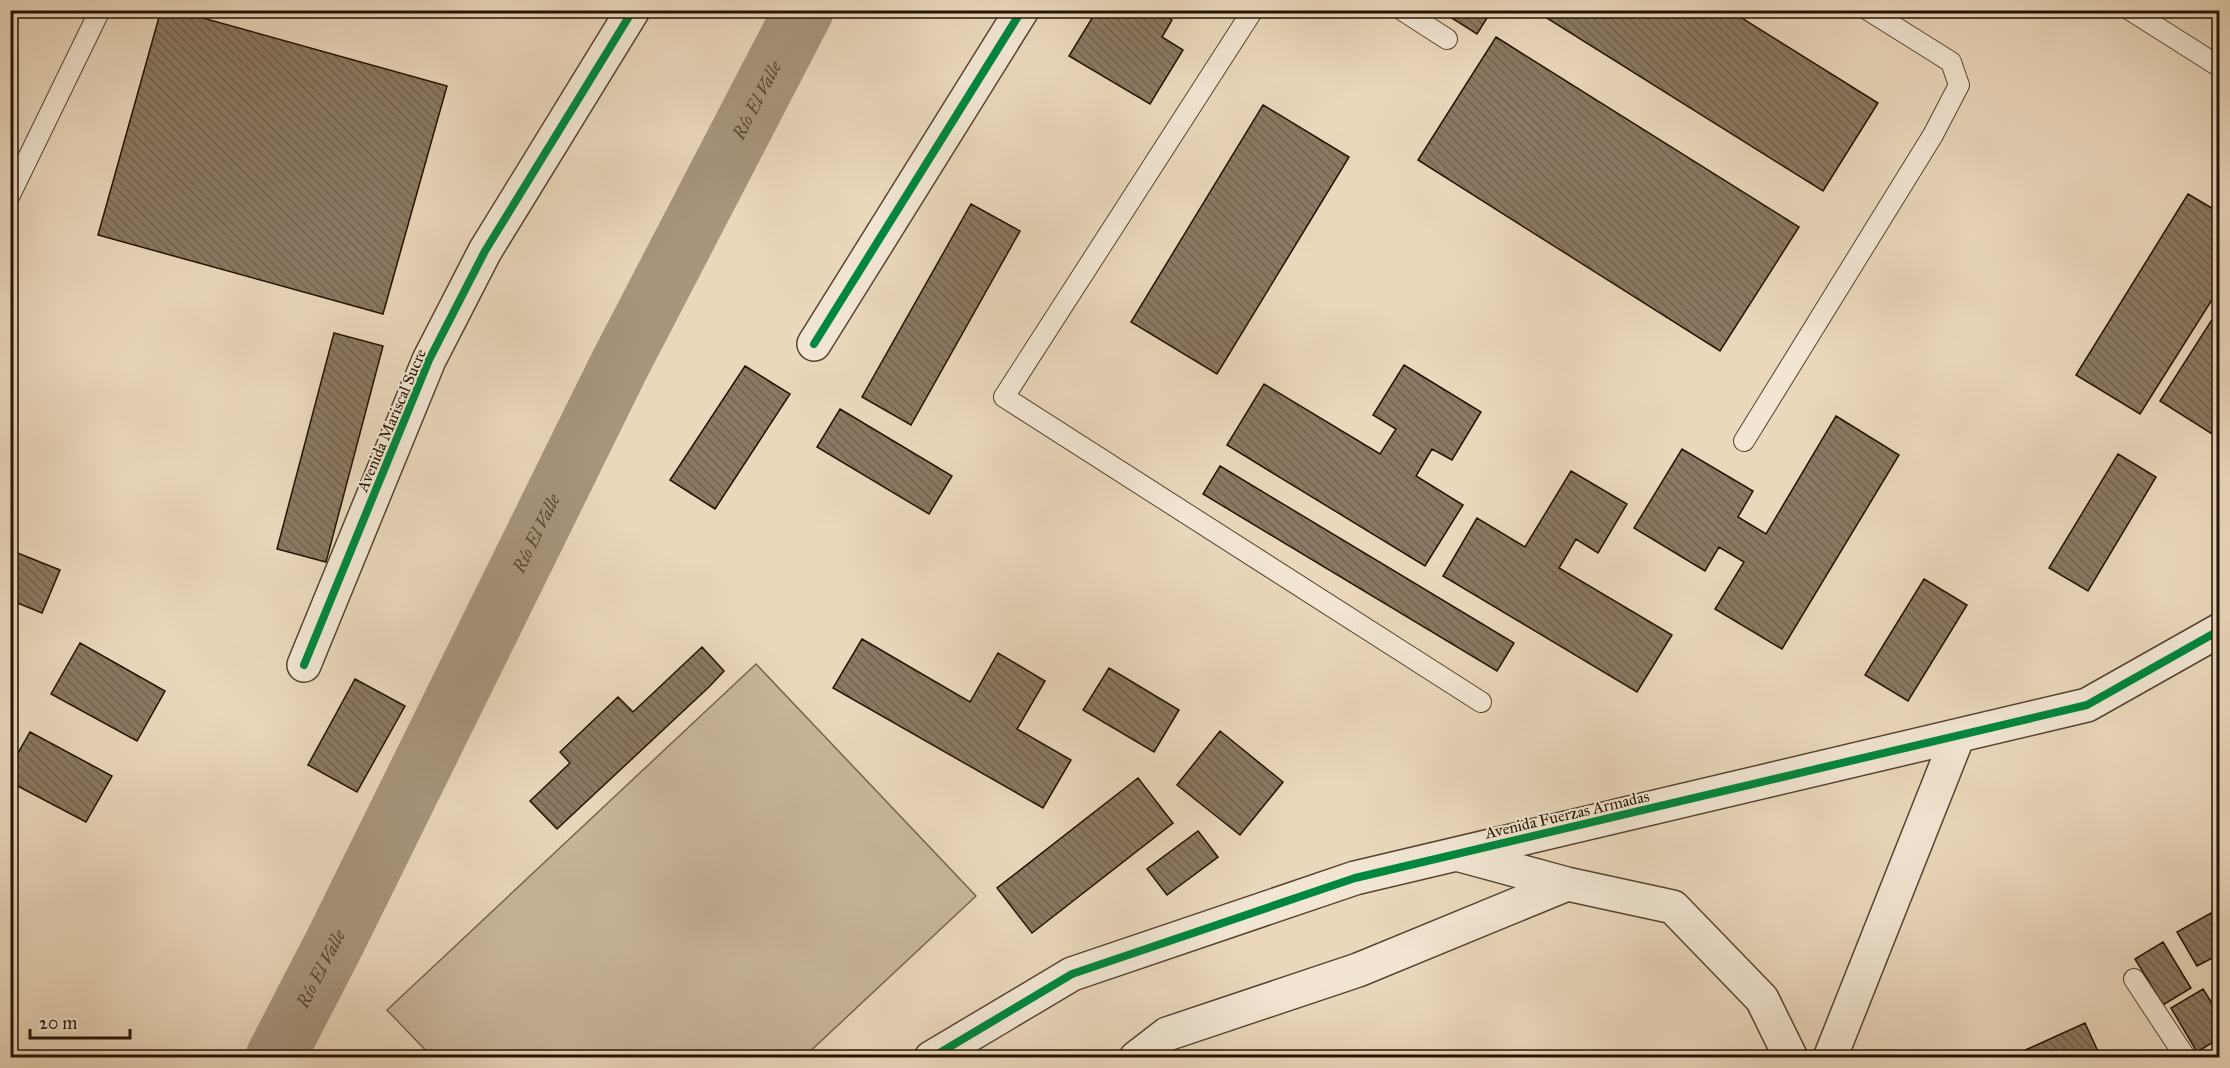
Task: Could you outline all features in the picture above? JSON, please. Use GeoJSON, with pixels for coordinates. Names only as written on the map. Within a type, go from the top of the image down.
{"type":"FeatureCollection","features":[{"type":"Feature","properties":{"kind":"street","name":"Avenida Mariscal Sucre"},"geometry":{"type":"LineString","coordinates":[[304,665],[434,350],[485,250],[633,10]]}},
{"type":"Feature","properties":{"kind":"street"},"geometry":{"type":"LineString","coordinates":[[814,344],[1022,10]]}},
{"type":"Feature","properties":{"kind":"street","name":"Avenida Fuerzas Armadas"},"geometry":{"type":"LineString","coordinates":[[931,1058],[1072,974],[1355,878],[2087,705],[2220,630]]}},
{"type":"Feature","properties":{"kind":"street"},"geometry":{"type":"LineString","coordinates":[[1830,1058],[1958,736]]}},
{"type":"Feature","properties":{"kind":"street"},"geometry":{"type":"LineString","coordinates":[[1456,854],[1567,884],[1673,907],[1762,999],[1791,1058]]}},
{"type":"Feature","properties":{"kind":"street"},"geometry":{"type":"LineString","coordinates":[[1136,1058],[1167,1034],[1358,970],[1567,884]]}},
{"type":"Feature","properties":{"kind":"lane"},"geometry":{"type":"LineString","coordinates":[[10,195],[100,10]]}},
{"type":"Feature","properties":{"kind":"lane"},"geometry":{"type":"LineString","coordinates":[[1253,10],[1004,397],[1480,702]]}},
{"type":"Feature","properties":{"kind":"lane"},"geometry":{"type":"LineString","coordinates":[[1402,10],[1448,39]]}},
{"type":"Feature","properties":{"kind":"lane"},"geometry":{"type":"LineString","coordinates":[[1744,441],[1933,135],[1959,85],[1951,62],[1868,10]]}},
{"type":"Feature","properties":{"kind":"lane"},"geometry":{"type":"LineString","coordinates":[[2130,10],[2220,67]]}},
{"type":"Feature","properties":{"kind":"lane"},"geometry":{"type":"LineString","coordinates":[[2134,979],[2186,1058]]}},
{"type":"Feature","properties":{"kind":"shaded area"},"geometry":{"type":"Polygon","coordinates":[[[756,664],[976,896],[804,1057],[432,1057],[387,1010],[756,664]]]}},
{"type":"Feature","properties":{"kind":"building"},"geometry":{"type":"Polygon","coordinates":[[[161,10],[174,10],[447,86],[383,314],[98,235],[161,10]]]}},
{"type":"Feature","properties":{"kind":"building"},"geometry":{"type":"Polygon","coordinates":[[[1097,10],[1157,10],[1172,20],[1162,37],[1183,50],[1150,104],[1069,56],[1097,10]]]}},
{"type":"Feature","properties":{"kind":"building"},"geometry":{"type":"Polygon","coordinates":[[[1439,10],[1492,10],[1477,34],[1439,10]]]}},
{"type":"Feature","properties":{"kind":"building"},"geometry":{"type":"Polygon","coordinates":[[[1534,10],[1729,10],[1878,103],[1823,191],[1534,10]]]}},
{"type":"Feature","properties":{"kind":"building"},"geometry":{"type":"Polygon","coordinates":[[[1496,37],[1799,227],[1720,351],[1418,160],[1496,37]]]}},
{"type":"Feature","properties":{"kind":"building"},"geometry":{"type":"Polygon","coordinates":[[[1263,105],[1349,157],[1217,374],[1131,322],[1263,105]]]}},
{"type":"Feature","properties":{"kind":"building"},"geometry":{"type":"Polygon","coordinates":[[[2188,194],[2220,213],[2220,287],[2140,414],[2076,375],[2188,194]]]}},
{"type":"Feature","properties":{"kind":"building"},"geometry":{"type":"Polygon","coordinates":[[[971,204],[1020,231],[911,425],[862,397],[971,204]]]}},
{"type":"Feature","properties":{"kind":"building"},"geometry":{"type":"Polygon","coordinates":[[[2220,307],[2220,439],[2160,401],[2220,307]]]}},
{"type":"Feature","properties":{"kind":"building"},"geometry":{"type":"Polygon","coordinates":[[[334,333],[383,346],[326,562],[277,549],[334,333]]]}},
{"type":"Feature","properties":{"kind":"building"},"geometry":{"type":"Polygon","coordinates":[[[1404,365],[1481,412],[1452,460],[1432,449],[1416,476],[1463,505],[1425,566],[1227,445],[1264,384],[1380,454],[1396,429],[1373,415],[1404,365]]]}},
{"type":"Feature","properties":{"kind":"building"},"geometry":{"type":"Polygon","coordinates":[[[745,366],[790,394],[715,509],[670,480],[745,366]]]}},
{"type":"Feature","properties":{"kind":"building"},"geometry":{"type":"Polygon","coordinates":[[[840,409],[952,476],[929,514],[817,447],[840,409]]]}},
{"type":"Feature","properties":{"kind":"building"},"geometry":{"type":"Polygon","coordinates":[[[1836,416],[1899,455],[1782,649],[1715,609],[1744,562],[1719,547],[1705,571],[1634,528],[1682,449],[1753,491],[1738,517],[1766,534],[1836,416]]]}},
{"type":"Feature","properties":{"kind":"building"},"geometry":{"type":"Polygon","coordinates":[[[2118,454],[2156,477],[2088,591],[2049,568],[2118,454]]]}},
{"type":"Feature","properties":{"kind":"building"},"geometry":{"type":"Polygon","coordinates":[[[1220,466],[1514,643],[1497,671],[1203,494],[1220,466]]]}},
{"type":"Feature","properties":{"kind":"building"},"geometry":{"type":"Polygon","coordinates":[[[1571,471],[1627,504],[1598,553],[1576,539],[1559,568],[1672,635],[1637,692],[1443,576],[1477,518],[1525,547],[1571,471]]]}},
{"type":"Feature","properties":{"kind":"building"},"geometry":{"type":"Polygon","coordinates":[[[10,550],[60,570],[42,613],[10,600],[10,550]]]}},
{"type":"Feature","properties":{"kind":"building"},"geometry":{"type":"Polygon","coordinates":[[[1924,579],[1967,605],[1908,701],[1865,675],[1924,579]]]}},
{"type":"Feature","properties":{"kind":"building"},"geometry":{"type":"Polygon","coordinates":[[[862,639],[970,702],[998,653],[1045,681],[1017,729],[1071,760],[1043,808],[833,688],[862,639]]]}},
{"type":"Feature","properties":{"kind":"building"},"geometry":{"type":"Polygon","coordinates":[[[80,643],[165,691],[137,741],[51,694],[80,643]]]}},
{"type":"Feature","properties":{"kind":"building"},"geometry":{"type":"Polygon","coordinates":[[[702,647],[724,671],[557,829],[530,801],[570,763],[560,752],[618,697],[633,712],[702,647]]]}},
{"type":"Feature","properties":{"kind":"building"},"geometry":{"type":"Polygon","coordinates":[[[1109,668],[1179,710],[1154,752],[1083,710],[1109,668]]]}},
{"type":"Feature","properties":{"kind":"building"},"geometry":{"type":"Polygon","coordinates":[[[355,679],[405,706],[357,792],[308,765],[355,679]]]}},
{"type":"Feature","properties":{"kind":"building"},"geometry":{"type":"Polygon","coordinates":[[[1220,731],[1283,782],[1240,835],[1177,785],[1220,731]]]}},
{"type":"Feature","properties":{"kind":"building"},"geometry":{"type":"Polygon","coordinates":[[[30,732],[112,776],[86,822],[10,782],[10,767],[30,732]]]}},
{"type":"Feature","properties":{"kind":"building"},"geometry":{"type":"Polygon","coordinates":[[[1138,778],[1173,823],[1032,933],[997,888],[1138,778]]]}},
{"type":"Feature","properties":{"kind":"building"},"geometry":{"type":"Polygon","coordinates":[[[1198,831],[1218,857],[1167,895],[1147,869],[1198,831]]]}},
{"type":"Feature","properties":{"kind":"building"},"geometry":{"type":"Polygon","coordinates":[[[2220,908],[2220,954],[2197,966],[2177,932],[2220,908]]]}},
{"type":"Feature","properties":{"kind":"building"},"geometry":{"type":"Polygon","coordinates":[[[2163,942],[2191,988],[2163,1005],[2135,959],[2163,942]]]}},
{"type":"Feature","properties":{"kind":"building"},"geometry":{"type":"Polygon","coordinates":[[[2203,989],[2220,1016],[2220,1038],[2197,1052],[2171,1008],[2203,989]]]}},
{"type":"Feature","properties":{"kind":"building"},"geometry":{"type":"Polygon","coordinates":[[[2085,1023],[2101,1058],[2008,1058],[2085,1023]]]}},
{"type":"Feature","properties":{"kind":"waterway","name":"Río El Valle"},"geometry":{"type":"LineString","coordinates":[[275,1058],[336,940],[619,366],[804,10]]}},
{"type":"Feature","properties":{"kind":"cycle path"},"geometry":{"type":"LineString","coordinates":[[304,665],[429,360],[485,251],[633,10]]}},
{"type":"Feature","properties":{"kind":"cycle path"},"geometry":{"type":"LineString","coordinates":[[814,344],[1022,10]]}},
{"type":"Feature","properties":{"kind":"cycle path"},"geometry":{"type":"LineString","coordinates":[[931,1058],[1072,974],[1355,878],[2087,705],[2220,630]]}}]}
